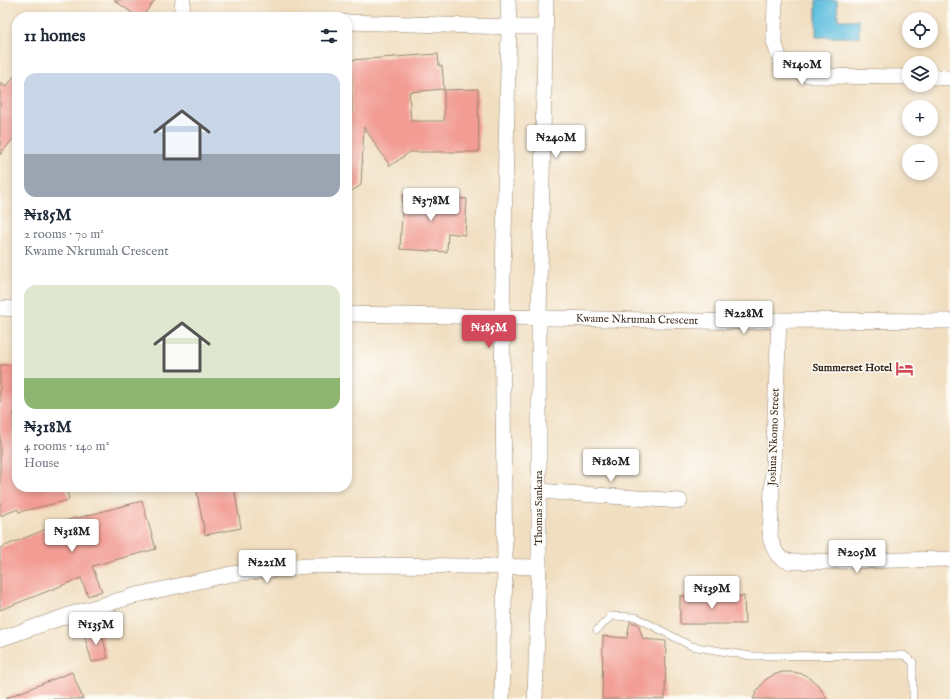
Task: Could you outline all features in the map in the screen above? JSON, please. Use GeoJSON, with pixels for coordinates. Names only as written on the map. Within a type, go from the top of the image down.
{"type":"FeatureCollection","features":[{"type":"Feature","properties":{"kind":"street"},"geometry":{"type":"LineString","coordinates":[[182,12],[183,0]]}},
{"type":"Feature","properties":{"kind":"street"},"geometry":{"type":"LineString","coordinates":[[502,699],[504,567],[502,317],[509,27],[508,0]]}},
{"type":"Feature","properties":{"kind":"street","name":"Thomas Sankara"},"geometry":{"type":"LineString","coordinates":[[535,699],[539,568],[538,318],[546,0]]}},
{"type":"Feature","properties":{"kind":"street"},"geometry":{"type":"LineString","coordinates":[[775,0],[774,41],[780,60],[793,70],[813,76],[902,77]]}},
{"type":"Feature","properties":{"kind":"street"},"geometry":{"type":"LineString","coordinates":[[352,22],[545,27]]}},
{"type":"Feature","properties":{"kind":"street"},"geometry":{"type":"LineString","coordinates":[[938,77],[950,78]]}},
{"type":"Feature","properties":{"kind":"street"},"geometry":{"type":"LineString","coordinates":[[0,308],[12,309]]}},
{"type":"Feature","properties":{"kind":"street","name":"Kwame Nkrumah Crescent"},"geometry":{"type":"LineString","coordinates":[[352,314],[747,322],[779,320],[950,322]]}},
{"type":"Feature","properties":{"kind":"street","name":"Joshua Nkomo Street"},"geometry":{"type":"LineString","coordinates":[[779,320],[770,537],[775,553],[783,560],[788,562],[950,559]]}},
{"type":"Feature","properties":{"kind":"street"},"geometry":{"type":"LineString","coordinates":[[539,491],[680,501]]}},
{"type":"Feature","properties":{"kind":"street"},"geometry":{"type":"LineString","coordinates":[[0,639],[69,615],[137,595],[231,574],[307,566],[386,565],[539,568]]}},
{"type":"Feature","properties":{"kind":"lane"},"geometry":{"type":"LineString","coordinates":[[597,630],[611,616],[636,617],[691,646],[751,656],[904,655],[913,662],[913,699]]}},
{"type":"Feature","properties":{"kind":"water"},"geometry":{"type":"Polygon","coordinates":[[[816,0],[837,0],[838,20],[859,20],[859,37],[816,37],[816,0]]]}},
{"type":"Feature","properties":{"kind":"building"},"geometry":{"type":"Polygon","coordinates":[[[114,0],[155,0],[146,12],[131,12],[114,0]]]}},
{"type":"Feature","properties":{"kind":"building"},"geometry":{"type":"Polygon","coordinates":[[[438,54],[439,66],[442,66],[444,89],[409,92],[411,121],[444,121],[444,90],[478,89],[479,152],[410,152],[390,166],[364,127],[361,185],[352,191],[352,60],[438,54]]]}},
{"type":"Feature","properties":{"kind":"building"},"geometry":{"type":"Polygon","coordinates":[[[12,79],[12,140],[0,155],[0,82],[6,87],[12,79]]]}},
{"type":"Feature","properties":{"kind":"building"},"geometry":{"type":"Polygon","coordinates":[[[403,195],[467,199],[465,235],[448,233],[447,252],[400,249],[403,195]]]}},
{"type":"Feature","properties":{"kind":"building"},"geometry":{"type":"Polygon","coordinates":[[[0,365],[12,365],[12,492],[67,492],[69,500],[19,512],[18,509],[0,516],[0,365]]]}},
{"type":"Feature","properties":{"kind":"building"},"geometry":{"type":"Polygon","coordinates":[[[197,492],[235,492],[241,528],[205,535],[197,492]]]}},
{"type":"Feature","properties":{"kind":"building"},"geometry":{"type":"Polygon","coordinates":[[[142,501],[156,549],[92,566],[102,591],[88,596],[81,578],[0,610],[0,548],[76,517],[77,518],[142,501]]]}},
{"type":"Feature","properties":{"kind":"building"},"geometry":{"type":"Polygon","coordinates":[[[680,596],[744,596],[745,624],[680,624],[680,596]]]}},
{"type":"Feature","properties":{"kind":"building"},"geometry":{"type":"Polygon","coordinates":[[[630,622],[638,624],[643,639],[666,641],[665,699],[602,699],[603,636],[627,638],[630,622]]]}},
{"type":"Feature","properties":{"kind":"building"},"geometry":{"type":"Polygon","coordinates":[[[101,631],[108,658],[92,662],[84,635],[101,631]]]}},
{"type":"Feature","properties":{"kind":"building"},"geometry":{"type":"Polygon","coordinates":[[[72,672],[83,699],[6,699],[6,698],[72,672]]]}},
{"type":"Feature","properties":{"kind":"building"},"geometry":{"type":"Polygon","coordinates":[[[782,672],[803,674],[818,685],[827,699],[753,699],[765,680],[782,672]]]}},
{"type":"Feature","properties":{"kind":"place","name":"Summerset Hotel"},"geometry":{"type":"Point","coordinates":[905,368]}}]}
